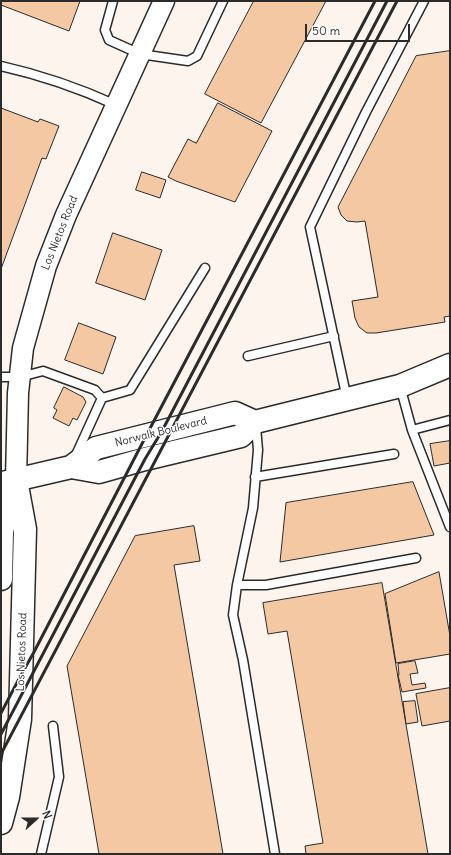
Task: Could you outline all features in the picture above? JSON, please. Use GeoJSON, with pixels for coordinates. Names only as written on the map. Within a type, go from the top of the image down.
{"type":"FeatureCollection","features":[{"type":"Feature","properties":{"kind":"main road"},"geometry":{"type":"LineString","coordinates":[[255,422],[400,386],[450,365]]}},
{"type":"Feature","properties":{"kind":"main road"},"geometry":{"type":"LineString","coordinates":[[400,386],[450,380]]}},
{"type":"Feature","properties":{"kind":"main road","name":"Norwalk Boulevard"},"geometry":{"type":"LineString","coordinates":[[8,482],[71,467],[96,448],[235,413],[255,422]]}},
{"type":"Feature","properties":{"kind":"main road","name":"Los Nietos Road"},"geometry":{"type":"LineString","coordinates":[[1,579],[2,531],[8,482]]}},
{"type":"Feature","properties":{"kind":"main road","name":"Los Nietos Road"},"geometry":{"type":"LineString","coordinates":[[1,823],[8,797],[20,719],[26,529],[8,482]]}},
{"type":"Feature","properties":{"kind":"street","name":"Los Nietos Road"},"geometry":{"type":"LineString","coordinates":[[8,482],[18,393],[10,377],[23,348],[46,266],[66,215],[164,1]]}},
{"type":"Feature","properties":{"kind":"lane"},"geometry":{"type":"LineString","coordinates":[[113,1],[105,30],[109,40],[140,54],[188,61],[197,56],[223,1]]}},
{"type":"Feature","properties":{"kind":"lane"},"geometry":{"type":"LineString","coordinates":[[348,400],[310,227],[366,112],[424,1]]}},
{"type":"Feature","properties":{"kind":"lane"},"geometry":{"type":"LineString","coordinates":[[1,66],[81,89],[117,105]]}},
{"type":"Feature","properties":{"kind":"lane"},"geometry":{"type":"LineString","coordinates":[[71,467],[102,398],[130,390],[204,268]]}},
{"type":"Feature","properties":{"kind":"lane"},"geometry":{"type":"LineString","coordinates":[[248,356],[334,336]]}},
{"type":"Feature","properties":{"kind":"lane"},"geometry":{"type":"LineString","coordinates":[[10,377],[43,371],[95,390],[102,398]]}},
{"type":"Feature","properties":{"kind":"lane"},"geometry":{"type":"LineString","coordinates":[[400,386],[412,430],[450,527]]}},
{"type":"Feature","properties":{"kind":"lane"},"geometry":{"type":"LineString","coordinates":[[412,430],[450,420]]}},
{"type":"Feature","properties":{"kind":"lane"},"geometry":{"type":"LineString","coordinates":[[255,422],[258,450],[253,508],[233,615],[243,660],[275,854]]}},
{"type":"Feature","properties":{"kind":"lane"},"geometry":{"type":"LineString","coordinates":[[255,477],[394,454]]}},
{"type":"Feature","properties":{"kind":"lane"},"geometry":{"type":"LineString","coordinates":[[238,585],[266,585],[416,558]]}},
{"type":"Feature","properties":{"kind":"lane"},"geometry":{"type":"LineString","coordinates":[[41,854],[59,777],[53,726]]}},
{"type":"Feature","properties":{"kind":"building"},"geometry":{"type":"Polygon","coordinates":[[[1,1],[80,1],[69,31],[1,5],[1,1]]]}},
{"type":"Feature","properties":{"kind":"building"},"geometry":{"type":"Polygon","coordinates":[[[254,1],[326,1],[261,123],[205,94],[254,1]]]}},
{"type":"Feature","properties":{"kind":"building"},"geometry":{"type":"Polygon","coordinates":[[[450,51],[450,316],[444,317],[445,322],[376,333],[367,333],[359,327],[355,318],[352,301],[378,297],[365,221],[347,221],[341,215],[338,207],[416,56],[450,51]]]}},
{"type":"Feature","properties":{"kind":"building"},"geometry":{"type":"Polygon","coordinates":[[[218,103],[272,131],[235,202],[168,177],[188,139],[196,143],[218,103]]]}},
{"type":"Feature","properties":{"kind":"building"},"geometry":{"type":"Polygon","coordinates":[[[1,108],[38,122],[40,119],[59,126],[46,159],[42,158],[1,269],[1,108]]]}},
{"type":"Feature","properties":{"kind":"building"},"geometry":{"type":"Polygon","coordinates":[[[142,172],[166,180],[160,198],[136,190],[142,172]]]}},
{"type":"Feature","properties":{"kind":"building"},"geometry":{"type":"Polygon","coordinates":[[[113,233],[162,250],[145,300],[96,283],[113,233]]]}},
{"type":"Feature","properties":{"kind":"building"},"geometry":{"type":"Polygon","coordinates":[[[79,323],[116,337],[103,374],[65,360],[79,323]]]}},
{"type":"Feature","properties":{"kind":"building"},"geometry":{"type":"Polygon","coordinates":[[[64,387],[83,397],[86,402],[77,420],[73,418],[69,426],[53,418],[57,410],[54,408],[64,387]]]}},
{"type":"Feature","properties":{"kind":"building"},"geometry":{"type":"Polygon","coordinates":[[[450,441],[450,463],[434,466],[430,444],[450,441]]]}},
{"type":"Feature","properties":{"kind":"building"},"geometry":{"type":"Polygon","coordinates":[[[413,482],[434,535],[280,562],[286,503],[413,482]]]}},
{"type":"Feature","properties":{"kind":"building"},"geometry":{"type":"Polygon","coordinates":[[[194,526],[200,561],[174,565],[223,854],[99,854],[67,666],[135,536],[194,526]]]}},
{"type":"Feature","properties":{"kind":"building"},"geometry":{"type":"Polygon","coordinates":[[[439,572],[450,636],[450,654],[396,663],[385,594],[439,572]]]}},
{"type":"Feature","properties":{"kind":"building"},"geometry":{"type":"Polygon","coordinates":[[[382,583],[428,854],[306,854],[305,846],[323,843],[287,631],[268,634],[263,603],[382,583]]]}},
{"type":"Feature","properties":{"kind":"building"},"geometry":{"type":"Polygon","coordinates":[[[415,661],[418,673],[410,674],[412,685],[425,683],[426,688],[402,692],[398,675],[398,664],[415,661]]]}},
{"type":"Feature","properties":{"kind":"building"},"geometry":{"type":"Polygon","coordinates":[[[450,688],[450,721],[422,726],[416,694],[450,688]]]}},
{"type":"Feature","properties":{"kind":"building"},"geometry":{"type":"Polygon","coordinates":[[[415,701],[418,722],[406,724],[403,702],[415,701]]]}},
{"type":"Feature","properties":{"kind":"railway"},"geometry":{"type":"LineString","coordinates":[[1,713],[375,1]]}},
{"type":"Feature","properties":{"kind":"railway"},"geometry":{"type":"LineString","coordinates":[[1,734],[145,459],[162,431],[387,1]]}},
{"type":"Feature","properties":{"kind":"railway"},"geometry":{"type":"LineString","coordinates":[[1,754],[397,1]]}}]}
